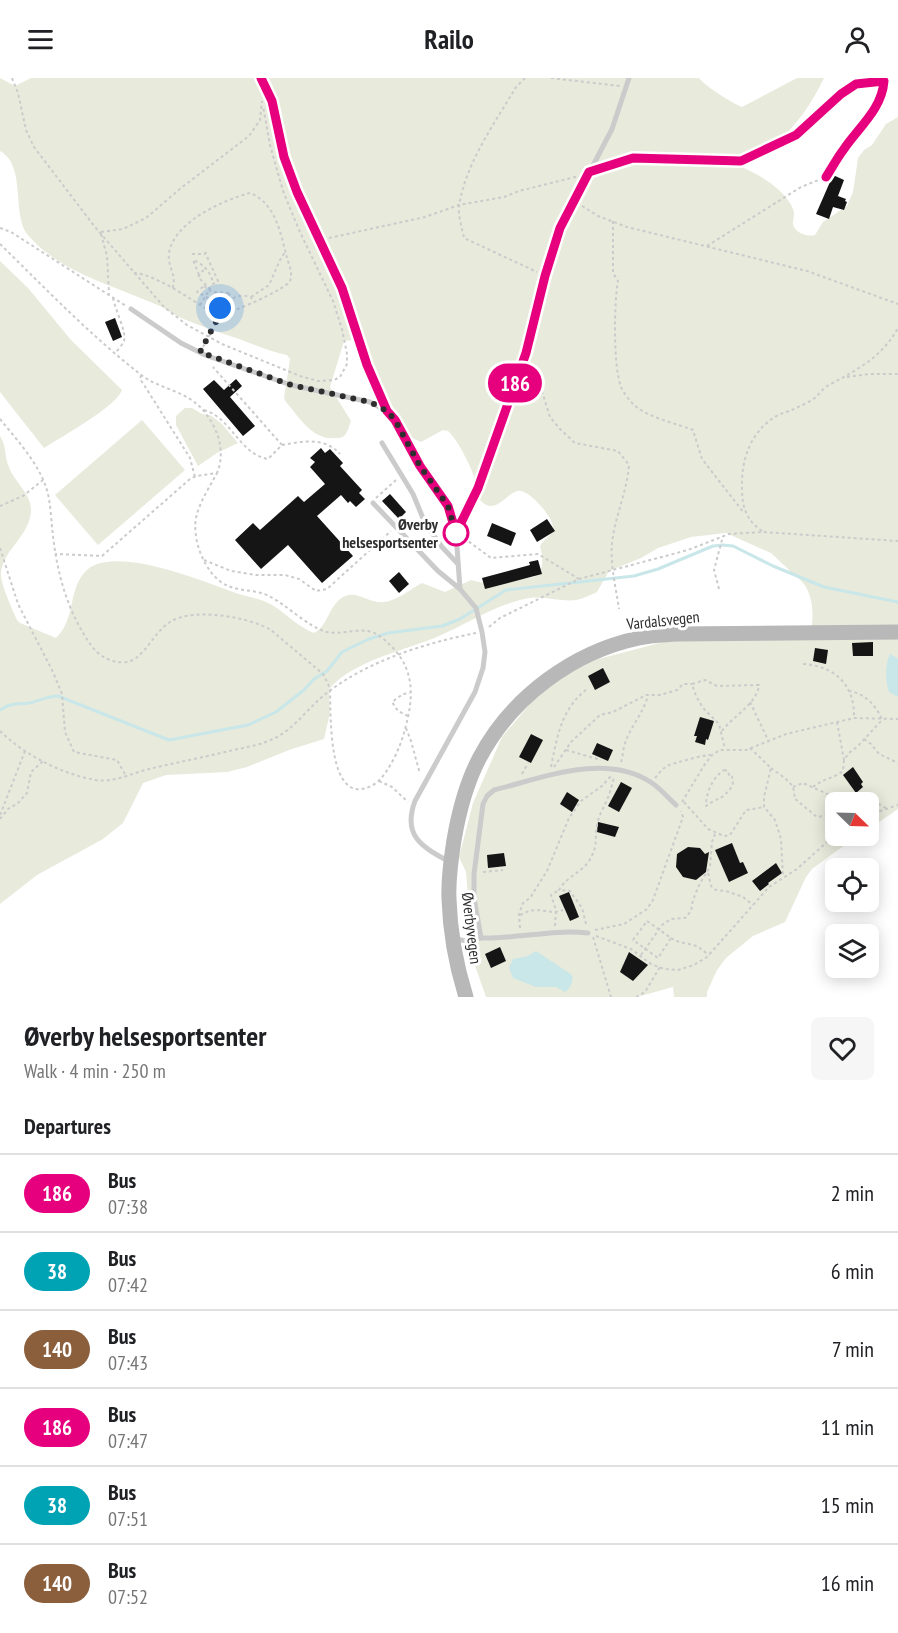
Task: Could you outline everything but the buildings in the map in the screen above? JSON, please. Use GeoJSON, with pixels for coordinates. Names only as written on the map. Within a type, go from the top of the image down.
{"type":"FeatureCollection","features":[{"type":"Feature","properties":{"kind":"main road","name":"Vardalsvegen"},"geometry":{"type":"LineString","coordinates":[[451,863],[464,796],[491,738],[527,697],[560,670],[581,659],[642,637],[676,634],[898,632]]}},
{"type":"Feature","properties":{"kind":"main road","name":"Øverbyvegen"},"geometry":{"type":"LineString","coordinates":[[451,863],[448,896],[456,958],[466,997]]}},
{"type":"Feature","properties":{"kind":"lane"},"geometry":{"type":"LineString","coordinates":[[261,78],[272,101],[284,157],[297,192],[342,288],[367,365],[387,411],[395,420],[420,466],[448,506],[456,533],[460,589]]}},
{"type":"Feature","properties":{"kind":"lane"},"geometry":{"type":"LineString","coordinates":[[456,533],[478,488],[526,353],[545,276],[560,228],[612,129],[629,78]]}},
{"type":"Feature","properties":{"kind":"lane"},"geometry":{"type":"LineString","coordinates":[[589,172],[633,158],[741,161],[796,135],[841,94],[856,84],[885,79],[876,108],[844,148],[826,177]]}},
{"type":"Feature","properties":{"kind":"lane"},"geometry":{"type":"LineString","coordinates":[[131,309],[181,343],[203,354],[291,385],[370,402],[387,411]]}},
{"type":"Feature","properties":{"kind":"lane"},"geometry":{"type":"LineString","coordinates":[[382,442],[413,494],[425,523],[442,547],[458,564]]}},
{"type":"Feature","properties":{"kind":"lane"},"geometry":{"type":"LineString","coordinates":[[373,502],[476,608],[482,632],[485,652],[483,668],[475,692],[423,787],[410,817],[411,829],[416,839],[423,846],[451,863]]}},
{"type":"Feature","properties":{"kind":"lane"},"geometry":{"type":"LineString","coordinates":[[481,938],[474,898],[474,874],[483,804],[494,790],[592,768],[618,768],[652,783],[676,806]]}},
{"type":"Feature","properties":{"kind":"lane"},"geometry":{"type":"LineString","coordinates":[[453,939],[467,941],[555,932],[588,933]]}},
{"type":"Feature","properties":{"kind":"path"},"geometry":{"type":"LineString","coordinates":[[12,78],[29,139],[89,220],[168,311],[187,326],[209,338],[300,376],[318,381],[334,380],[340,376],[347,364],[346,345],[333,301],[283,191],[270,145],[262,98]]}},
{"type":"Feature","properties":{"kind":"path"},"geometry":{"type":"LineString","coordinates":[[525,78],[516,87],[470,170],[459,205],[464,238],[545,276]]}},
{"type":"Feature","properties":{"kind":"path"},"geometry":{"type":"LineString","coordinates":[[551,78],[627,87]]}},
{"type":"Feature","properties":{"kind":"path"},"geometry":{"type":"LineString","coordinates":[[100,232],[123,229],[146,218],[249,136],[260,120],[263,106]]}},
{"type":"Feature","properties":{"kind":"path"},"geometry":{"type":"LineString","coordinates":[[320,240],[425,217],[459,205],[504,197],[589,172]]}},
{"type":"Feature","properties":{"kind":"path"},"geometry":{"type":"LineString","coordinates":[[706,247],[801,187],[826,177]]}},
{"type":"Feature","properties":{"kind":"path"},"geometry":{"type":"LineString","coordinates":[[134,273],[153,277],[172,289],[214,313],[219,314],[238,309],[284,288],[290,280],[291,268],[280,229],[262,200],[250,193],[237,196],[190,221],[177,236],[169,254],[169,262],[175,278],[172,289]]}},
{"type":"Feature","properties":{"kind":"path"},"geometry":{"type":"LineString","coordinates":[[573,204],[642,232],[807,271],[898,304]]}},
{"type":"Feature","properties":{"kind":"path"},"geometry":{"type":"LineString","coordinates":[[613,221],[613,273],[618,281],[615,322],[621,387],[634,404],[644,412],[693,430],[702,459],[754,525],[763,532]]}},
{"type":"Feature","properties":{"kind":"path"},"geometry":{"type":"LineString","coordinates":[[0,227],[10,231],[131,309]]}},
{"type":"Feature","properties":{"kind":"path"},"geometry":{"type":"LineString","coordinates":[[100,232],[107,256],[110,296]]}},
{"type":"Feature","properties":{"kind":"path"},"geometry":{"type":"LineString","coordinates":[[0,244],[115,354],[146,379],[186,395],[202,409],[221,447],[217,473],[195,523],[197,540],[213,577],[233,588],[254,590],[270,596],[307,622],[326,632],[370,631],[387,642],[400,655],[411,682],[408,716],[406,728],[392,762],[379,781],[363,790],[351,787],[343,781],[333,746],[330,691],[323,674],[271,630],[253,621],[194,615],[176,619],[161,629],[135,660],[114,662],[103,658],[87,640],[62,587],[43,480],[36,466],[0,419]]}},
{"type":"Feature","properties":{"kind":"path"},"geometry":{"type":"LineString","coordinates":[[214,313],[228,300],[242,296],[251,297],[269,285],[285,252]]}},
{"type":"Feature","properties":{"kind":"path"},"geometry":{"type":"LineString","coordinates":[[192,254],[205,253],[218,281],[213,284],[212,276],[200,262],[193,260],[198,277],[210,289],[209,291]]}},
{"type":"Feature","properties":{"kind":"path"},"geometry":{"type":"LineString","coordinates":[[199,275],[205,268]]}},
{"type":"Feature","properties":{"kind":"path"},"geometry":{"type":"LineString","coordinates":[[204,286],[209,291],[218,294],[231,293],[225,299],[205,296],[197,292],[204,286]]}},
{"type":"Feature","properties":{"kind":"path"},"geometry":{"type":"LineString","coordinates":[[200,305],[209,291]]}},
{"type":"Feature","properties":{"kind":"path"},"geometry":{"type":"LineString","coordinates":[[251,297],[253,302]]}},
{"type":"Feature","properties":{"kind":"path"},"geometry":{"type":"LineString","coordinates":[[113,298],[124,336],[124,342],[115,354]]}},
{"type":"Feature","properties":{"kind":"path"},"geometry":{"type":"LineString","coordinates":[[219,314],[203,354],[282,445]]}},
{"type":"Feature","properties":{"kind":"path"},"geometry":{"type":"LineString","coordinates":[[744,513],[741,483],[746,452],[756,434],[771,419],[816,397],[826,386],[847,377],[879,352],[891,340],[898,328]]}},
{"type":"Feature","properties":{"kind":"path"},"geometry":{"type":"LineString","coordinates":[[526,353],[539,382],[550,417],[560,429],[574,443],[618,452],[629,465],[628,482],[620,504],[612,544],[619,609]]}},
{"type":"Feature","properties":{"kind":"path"},"geometry":{"type":"LineString","coordinates":[[847,377],[898,374]]}},
{"type":"Feature","properties":{"kind":"path"},"geometry":{"type":"LineString","coordinates":[[141,375],[146,388],[190,458],[195,477]]}},
{"type":"Feature","properties":{"kind":"path"},"geometry":{"type":"LineString","coordinates":[[202,409],[213,412],[221,419],[254,455],[268,459],[282,445],[300,442],[331,445],[340,454]]}},
{"type":"Feature","properties":{"kind":"path"},"geometry":{"type":"LineString","coordinates":[[56,554],[102,556],[195,477],[217,473]]}},
{"type":"Feature","properties":{"kind":"path"},"geometry":{"type":"LineString","coordinates":[[373,502],[387,486],[402,476]]}},
{"type":"Feature","properties":{"kind":"path"},"geometry":{"type":"LineString","coordinates":[[0,506],[23,496],[43,480]]}},
{"type":"Feature","properties":{"kind":"path"},"geometry":{"type":"LineString","coordinates":[[204,560],[231,571],[256,575],[285,575],[299,579],[316,591],[327,589],[396,527]]}},
{"type":"Feature","properties":{"kind":"path"},"geometry":{"type":"LineString","coordinates":[[0,731],[25,751],[43,761],[96,780],[107,781],[257,745],[275,738],[293,725],[330,691],[359,674],[424,646],[482,632],[500,618],[579,579],[688,550],[729,534],[763,532],[898,541]]}},
{"type":"Feature","properties":{"kind":"path"},"geometry":{"type":"LineString","coordinates":[[456,533],[491,558],[538,554],[579,579]]}},
{"type":"Feature","properties":{"kind":"path"},"geometry":{"type":"LineString","coordinates":[[719,589],[714,570],[723,536]]}},
{"type":"Feature","properties":{"kind":"path"},"geometry":{"type":"LineString","coordinates":[[0,548],[18,604],[62,694],[65,732],[74,752],[117,760],[126,776]]}},
{"type":"Feature","properties":{"kind":"path"},"geometry":{"type":"LineString","coordinates":[[803,664],[820,666],[840,678],[850,691],[855,707],[854,718]]}},
{"type":"Feature","properties":{"kind":"path"},"geometry":{"type":"LineString","coordinates":[[587,689],[573,702],[561,722],[550,771],[591,721],[640,697],[660,696],[677,690],[683,684],[705,680],[717,686],[759,685],[750,702],[722,731]]}},
{"type":"Feature","properties":{"kind":"path"},"geometry":{"type":"LineString","coordinates":[[692,684],[703,708],[719,724],[725,749]]}},
{"type":"Feature","properties":{"kind":"path"},"geometry":{"type":"LineString","coordinates":[[850,691],[871,703],[882,720]]}},
{"type":"Feature","properties":{"kind":"path"},"geometry":{"type":"LineString","coordinates":[[408,716],[398,711],[392,702],[403,694],[410,693]]}},
{"type":"Feature","properties":{"kind":"path"},"geometry":{"type":"LineString","coordinates":[[555,932],[556,913],[551,895],[559,890],[564,881],[587,864],[594,850],[597,843],[595,832],[598,819],[608,798],[624,744],[648,695]]}},
{"type":"Feature","properties":{"kind":"path"},"geometry":{"type":"LineString","coordinates":[[750,702],[769,742]]}},
{"type":"Feature","properties":{"kind":"path"},"geometry":{"type":"LineString","coordinates":[[652,783],[662,769],[670,764],[705,754],[712,755],[725,749],[750,748],[786,734],[854,718],[898,719]]}},
{"type":"Feature","properties":{"kind":"path"},"geometry":{"type":"LineString","coordinates":[[844,760],[882,720]]}},
{"type":"Feature","properties":{"kind":"path"},"geometry":{"type":"LineString","coordinates":[[813,787],[843,771],[844,760],[837,722]]}},
{"type":"Feature","properties":{"kind":"path"},"geometry":{"type":"LineString","coordinates":[[406,728],[423,787]]}},
{"type":"Feature","properties":{"kind":"path"},"geometry":{"type":"LineString","coordinates":[[864,739],[879,754],[898,763]]}},
{"type":"Feature","properties":{"kind":"path"},"geometry":{"type":"LineString","coordinates":[[750,748],[793,787],[794,798],[817,817],[825,816]]}},
{"type":"Feature","properties":{"kind":"path"},"geometry":{"type":"LineString","coordinates":[[566,750],[618,768]]}},
{"type":"Feature","properties":{"kind":"path"},"geometry":{"type":"LineString","coordinates":[[0,814],[25,751]]}},
{"type":"Feature","properties":{"kind":"path"},"geometry":{"type":"LineString","coordinates":[[588,933],[600,928],[624,924],[643,912],[653,900],[683,817],[676,806],[684,801],[712,755]]}},
{"type":"Feature","properties":{"kind":"path"},"geometry":{"type":"LineString","coordinates":[[0,819],[27,793],[31,772],[43,761]]}},
{"type":"Feature","properties":{"kind":"path"},"geometry":{"type":"LineString","coordinates":[[520,937],[519,916],[523,903],[530,898],[547,871],[569,818],[581,801],[602,786],[618,768]]}},
{"type":"Feature","properties":{"kind":"path"},"geometry":{"type":"LineString","coordinates":[[771,768],[764,807],[775,820],[781,839],[783,878]]}},
{"type":"Feature","properties":{"kind":"path"},"geometry":{"type":"LineString","coordinates":[[724,770],[728,771],[729,775],[732,775],[733,785],[721,800],[711,802],[706,806],[708,790],[713,780],[724,770]]}},
{"type":"Feature","properties":{"kind":"path"},"geometry":{"type":"LineString","coordinates":[[379,781],[392,787],[413,807]]}},
{"type":"Feature","properties":{"kind":"path"},"geometry":{"type":"LineString","coordinates":[[793,787],[803,783],[843,801],[877,803],[886,808]]}},
{"type":"Feature","properties":{"kind":"path"},"geometry":{"type":"LineString","coordinates":[[684,801],[708,829],[724,836],[730,835],[746,810],[764,807]]}},
{"type":"Feature","properties":{"kind":"path"},"geometry":{"type":"LineString","coordinates":[[879,811],[898,805]]}},
{"type":"Feature","properties":{"kind":"path"},"geometry":{"type":"LineString","coordinates":[[641,956],[659,929],[671,919],[685,918],[688,915],[693,900],[708,873],[715,834]]}},
{"type":"Feature","properties":{"kind":"path"},"geometry":{"type":"LineString","coordinates":[[588,933],[632,949],[660,967],[678,970],[694,965],[709,955],[769,887],[797,869],[825,844]]}},
{"type":"Feature","properties":{"kind":"path"},"geometry":{"type":"LineString","coordinates":[[474,874],[503,870]]}},
{"type":"Feature","properties":{"kind":"path"},"geometry":{"type":"LineString","coordinates":[[708,873],[711,885],[716,890],[744,897],[753,905]]}},
{"type":"Feature","properties":{"kind":"path"},"geometry":{"type":"LineString","coordinates":[[559,890],[570,891],[582,908],[588,933],[594,940],[611,997]]}},
{"type":"Feature","properties":{"kind":"path"},"geometry":{"type":"LineString","coordinates":[[519,916],[529,911],[542,909],[556,913],[563,910]]}},
{"type":"Feature","properties":{"kind":"path"},"geometry":{"type":"LineString","coordinates":[[643,912],[647,921],[671,938],[697,946],[709,955]]}},
{"type":"Feature","properties":{"kind":"path"},"geometry":{"type":"LineString","coordinates":[[647,921],[633,940],[645,949],[658,958],[671,938]]}},
{"type":"Feature","properties":{"kind":"path"},"geometry":{"type":"LineString","coordinates":[[636,997],[645,992],[660,967]]}},
{"type":"Feature","properties":{"kind":"shaded area"},"geometry":{"type":"Polygon","coordinates":[[[0,78],[15,86],[31,78],[699,78],[719,94],[742,107],[797,78],[824,78],[797,122],[771,146],[741,162],[742,167],[778,189],[793,209],[794,227],[810,236],[815,235],[823,222],[847,206],[853,192],[858,158],[872,145],[886,124],[898,117],[898,809],[879,822],[879,792],[825,792],[825,846],[843,846],[812,869],[785,922],[753,936],[726,958],[717,970],[707,997],[674,997],[673,987],[637,997],[486,997],[473,960],[466,872],[459,857],[473,803],[502,737],[534,699],[564,676],[595,660],[663,642],[811,630],[812,605],[804,584],[771,553],[726,533],[691,537],[658,548],[641,558],[609,571],[597,592],[584,598],[570,600],[530,598],[518,601],[353,670],[329,689],[330,713],[324,739],[227,772],[166,775],[143,783],[123,823],[103,839],[37,875],[0,904],[0,436],[11,472],[31,505],[30,520],[3,564],[2,583],[17,620],[56,638],[67,621],[81,576],[88,569],[102,563],[119,561],[139,563],[258,599],[314,633],[322,626],[338,601],[348,595],[384,602],[422,583],[445,592],[471,580],[491,585],[534,577],[542,567],[540,546],[553,528],[540,504],[522,491],[517,491],[500,503],[491,506],[481,501],[469,463],[448,431],[443,430],[421,442],[408,436],[396,420],[362,343],[353,340],[344,341],[330,387],[351,421],[347,432],[340,438],[320,436],[301,421],[284,398],[290,359],[287,355],[179,317],[158,305],[104,284],[55,259],[28,235],[23,226],[13,168],[8,158],[0,151],[0,78]]]}},
{"type":"Feature","properties":{"kind":"shaded area"},"geometry":{"type":"Polygon","coordinates":[[[0,261],[28,288],[71,340],[122,390],[110,405],[44,448],[0,392],[0,261]]]}},
{"type":"Feature","properties":{"kind":"shaded area"},"geometry":{"type":"Polygon","coordinates":[[[185,408],[192,408],[202,414],[210,415],[221,423],[238,443],[198,466],[176,425],[176,416],[185,408]]]}},
{"type":"Feature","properties":{"kind":"shaded area"},"geometry":{"type":"Polygon","coordinates":[[[142,420],[185,470],[98,545],[55,495],[142,420]]]}},
{"type":"Feature","properties":{"kind":"water"},"geometry":{"type":"Polygon","coordinates":[[[890,654],[898,659],[898,697],[889,692],[887,683],[886,668],[890,654]]]}},
{"type":"Feature","properties":{"kind":"water"},"geometry":{"type":"Polygon","coordinates":[[[536,951],[572,975],[571,985],[565,992],[556,987],[536,987],[513,978],[509,968],[513,959],[528,956],[536,951]]]}},
{"type":"Feature","properties":{"kind":"waterway"},"geometry":{"type":"LineString","coordinates":[[0,710],[10,705],[58,696],[169,740],[248,725],[276,712],[314,679],[327,671],[342,652],[369,639],[388,633],[442,626],[460,619],[506,590],[634,576],[658,569],[713,546],[733,546],[773,566],[824,587],[898,602]]}},
{"type":"Feature","properties":{"kind":"bus line","name":"186"},"geometry":{"type":"LineString","coordinates":[[261,78],[272,101],[284,157],[297,192],[342,288],[355,322],[367,365],[387,411],[395,420],[420,466],[448,506],[456,533],[478,488],[526,353],[545,276],[560,228],[589,172],[633,158],[741,161],[796,135],[841,94],[856,84],[884,81],[883,91],[876,108],[844,148],[826,177]]}},
{"type":"Feature","properties":{"kind":"place","name":"Øverby helsesportsenter"},"geometry":{"type":"Point","coordinates":[456,533]}},
{"type":"Feature","properties":{"kind":"route"},"geometry":{"type":"LineString","coordinates":[[220,308],[214,313],[219,314],[216,324],[200,352],[314,392],[370,402],[380,406],[395,420],[420,466],[448,506],[456,533]]}}]}
